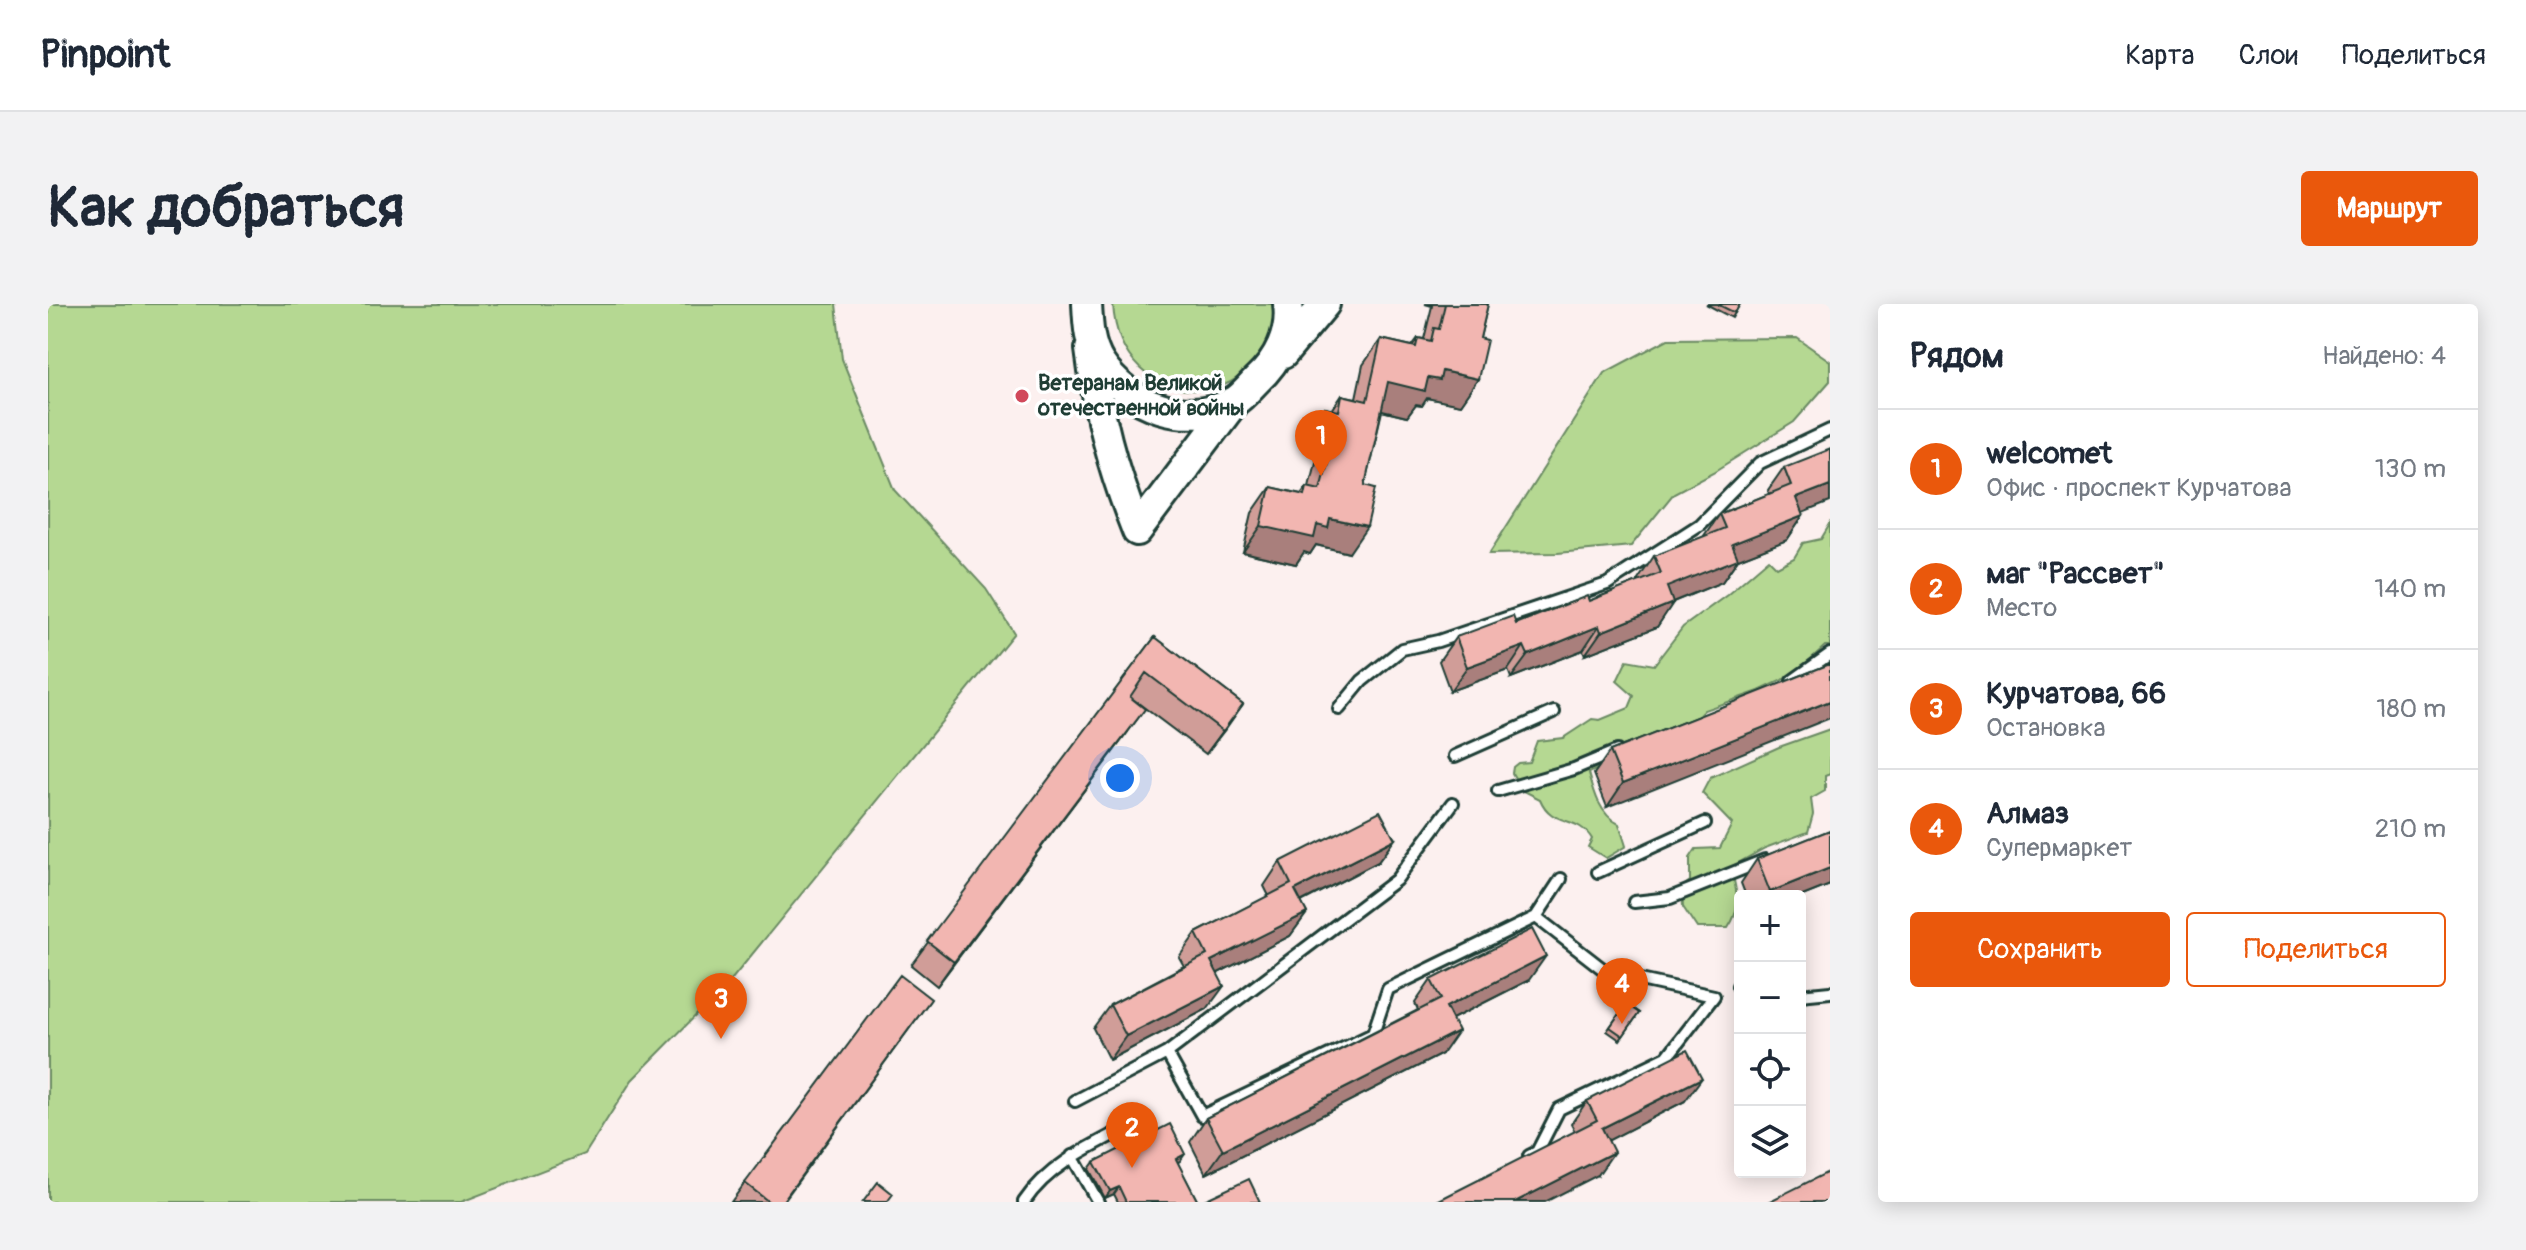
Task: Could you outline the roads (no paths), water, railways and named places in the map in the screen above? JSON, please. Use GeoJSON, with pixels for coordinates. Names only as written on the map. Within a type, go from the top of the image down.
{"type":"FeatureCollection","features":[{"type":"Feature","properties":{"kind":"main road"},"geometry":{"type":"LineString","coordinates":[[1273,366],[1285,339],[1288,304]]}},
{"type":"Feature","properties":{"kind":"main road"},"geometry":{"type":"LineString","coordinates":[[1088,318],[1097,403],[1114,474],[1137,531],[1235,401],[1273,366],[1325,304]]}},
{"type":"Feature","properties":{"kind":"main road"},"geometry":{"type":"LineString","coordinates":[[1088,318],[1099,361],[1118,386],[1144,403],[1175,412],[1206,411],[1235,401]]}},
{"type":"Feature","properties":{"kind":"lane"},"geometry":{"type":"LineString","coordinates":[[1339,709],[1362,681],[1402,649],[1438,641],[1607,584],[1699,525],[1760,463],[1830,430]]}},
{"type":"Feature","properties":{"kind":"lane"},"geometry":{"type":"LineString","coordinates":[[1785,684],[1799,678],[1830,654]]}},
{"type":"Feature","properties":{"kind":"lane"},"geometry":{"type":"LineString","coordinates":[[1455,756],[1554,712]]}},
{"type":"Feature","properties":{"kind":"lane"},"geometry":{"type":"LineString","coordinates":[[1498,791],[1574,769],[1630,746]]}},
{"type":"Feature","properties":{"kind":"lane"},"geometry":{"type":"LineString","coordinates":[[1075,1101],[1167,1053],[1396,880],[1453,803]]}},
{"type":"Feature","properties":{"kind":"lane"},"geometry":{"type":"LineString","coordinates":[[1598,872],[1705,823]]}},
{"type":"Feature","properties":{"kind":"lane"},"geometry":{"type":"LineString","coordinates":[[1634,902],[1670,898],[1772,857]]}},
{"type":"Feature","properties":{"kind":"lane"},"geometry":{"type":"LineString","coordinates":[[1167,1053],[1202,1116],[1373,1034],[1388,989],[1536,917],[1561,879]]}},
{"type":"Feature","properties":{"kind":"lane"},"geometry":{"type":"LineString","coordinates":[[1523,1159],[1537,1152],[1559,1109],[1667,1057],[1714,996],[1608,973],[1536,917]]}},
{"type":"Feature","properties":{"kind":"lane"},"geometry":{"type":"LineString","coordinates":[[1806,994],[1830,992]]}},
{"type":"Feature","properties":{"kind":"lane"},"geometry":{"type":"LineString","coordinates":[[1024,1202],[1031,1191],[1072,1156],[1136,1123]]}},
{"type":"Feature","properties":{"kind":"lane"},"geometry":{"type":"LineString","coordinates":[[1072,1156],[1098,1202]]}},
{"type":"Feature","properties":{"kind":"place","name":"Ветеранам Великой отечественной войны"},"geometry":{"type":"Point","coordinates":[1022,396]}},
{"type":"Feature","properties":{"kind":"place","name":"welcomet"},"geometry":{"type":"Point","coordinates":[1321,476]}},
{"type":"Feature","properties":{"kind":"place","name":"Алмаз"},"geometry":{"type":"Point","coordinates":[1622,1024]}},
{"type":"Feature","properties":{"kind":"place","name":"Курчатова, 66"},"geometry":{"type":"Point","coordinates":[721,1039]}},
{"type":"Feature","properties":{"kind":"place","name":"маг \"Рассвет\""},"geometry":{"type":"Point","coordinates":[1132,1168]}}]}
